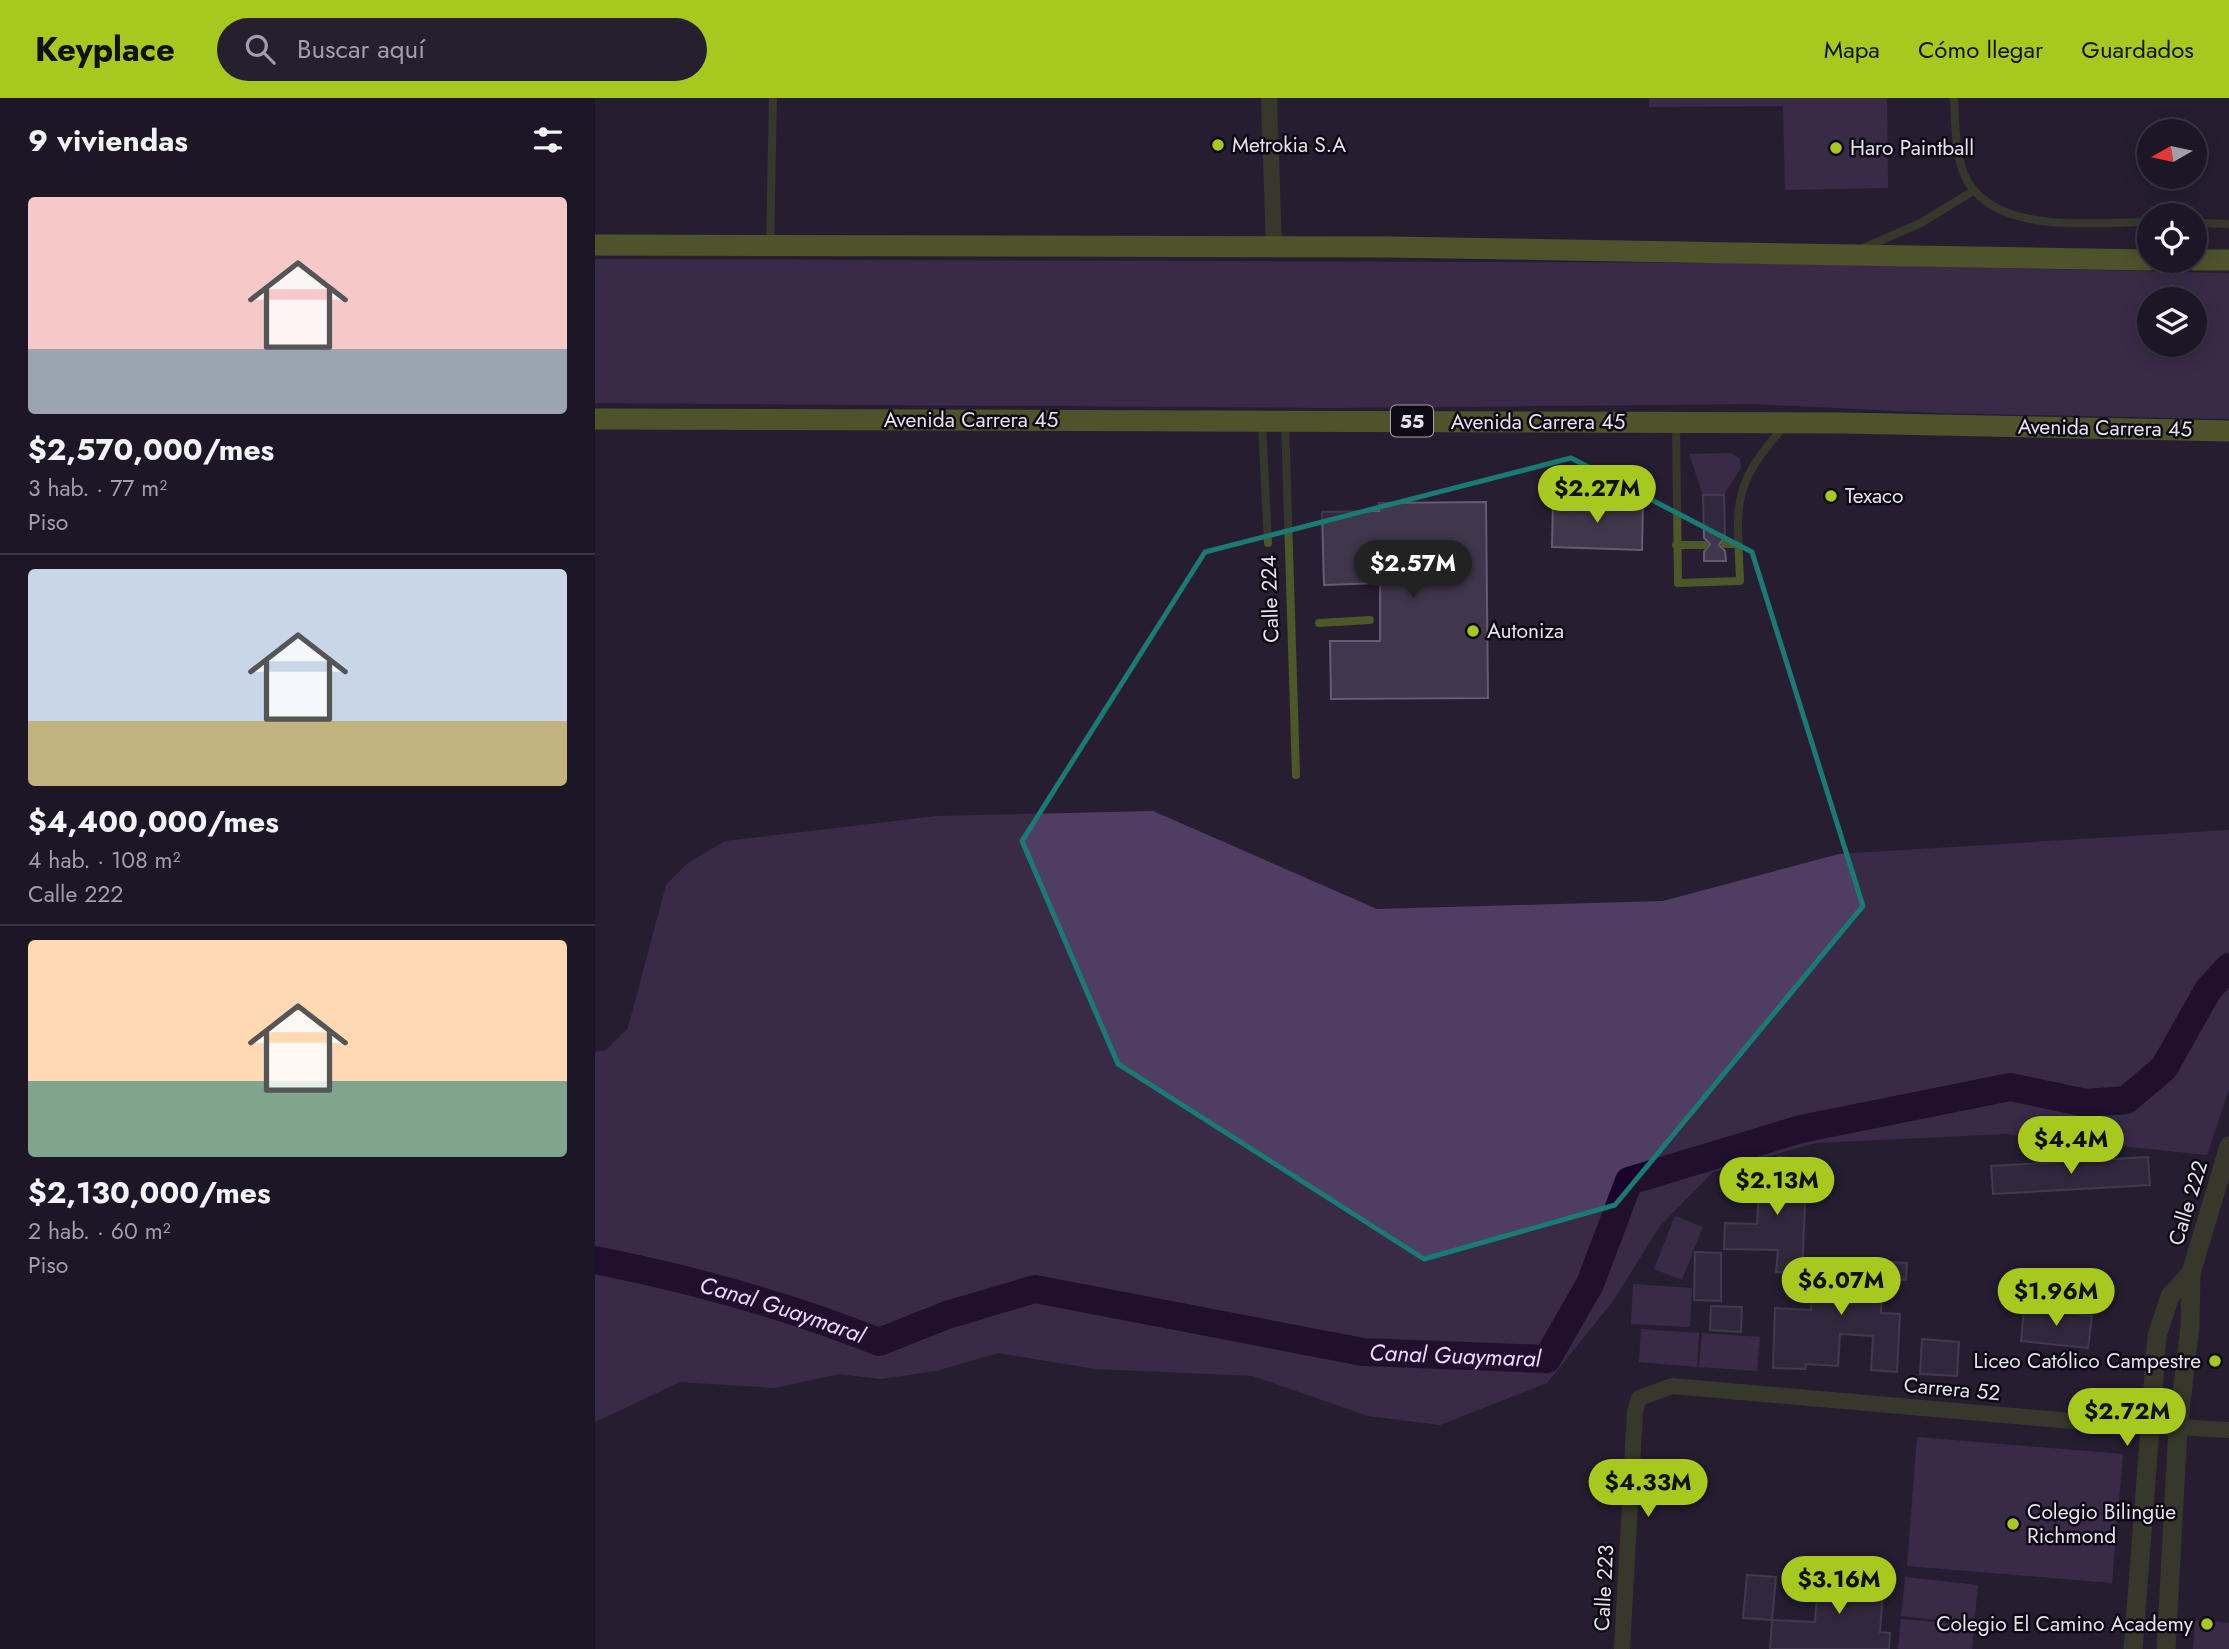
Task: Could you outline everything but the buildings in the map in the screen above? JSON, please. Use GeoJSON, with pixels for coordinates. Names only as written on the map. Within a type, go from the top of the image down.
{"type":"FeatureCollection","features":[{"type":"Feature","properties":{"kind":"highway"},"geometry":{"type":"LineString","coordinates":[[595,244],[1274,246],[2137,260]]}},
{"type":"Feature","properties":{"kind":"highway"},"geometry":{"type":"LineString","coordinates":[[2207,260],[2229,260]]}},
{"type":"Feature","properties":{"kind":"highway","name":"Avenida Carrera 45"},"geometry":{"type":"LineString","coordinates":[[595,419],[1787,423],[2229,431]]}},
{"type":"Feature","properties":{"kind":"street"},"geometry":{"type":"LineString","coordinates":[[1269,98],[1274,246]]}},
{"type":"Feature","properties":{"kind":"street","name":"Calle 222"},"geometry":{"type":"LineString","coordinates":[[2166,1649],[2178,1428],[2190,1326],[2191,1273],[2229,1146]]}},
{"type":"Feature","properties":{"kind":"street","name":"Calle 222"},"geometry":{"type":"LineString","coordinates":[[2133,1649],[2157,1336],[2170,1296],[2191,1273]]}},
{"type":"Feature","properties":{"kind":"street","name":"Carrera 52"},"geometry":{"type":"LineString","coordinates":[[1672,1386],[2148,1426],[2229,1430]]}},
{"type":"Feature","properties":{"kind":"street","name":"Calle 223"},"geometry":{"type":"LineString","coordinates":[[1622,1649],[1635,1411],[1640,1398],[1650,1391],[1672,1386]]}},
{"type":"Feature","properties":{"kind":"lane"},"geometry":{"type":"LineString","coordinates":[[770,245],[773,98]]}},
{"type":"Feature","properties":{"kind":"lane"},"geometry":{"type":"LineString","coordinates":[[1954,98],[1960,164],[1973,191],[1998,212],[2038,221],[2137,222]]}},
{"type":"Feature","properties":{"kind":"lane"},"geometry":{"type":"LineString","coordinates":[[1846,255],[1921,223],[1973,191]]}},
{"type":"Feature","properties":{"kind":"lane"},"geometry":{"type":"LineString","coordinates":[[2207,223],[2229,224]]}},
{"type":"Feature","properties":{"kind":"lane"},"geometry":{"type":"LineString","coordinates":[[1262,421],[1268,543]]}},
{"type":"Feature","properties":{"kind":"lane","name":"Calle 224"},"geometry":{"type":"LineString","coordinates":[[1285,421],[1296,775]]}},
{"type":"Feature","properties":{"kind":"lane"},"geometry":{"type":"LineString","coordinates":[[1676,423],[1678,583],[1740,581],[1738,501],[1743,481],[1754,461],[1787,423]]}},
{"type":"Feature","properties":{"kind":"lane"},"geometry":{"type":"LineString","coordinates":[[1725,544],[1739,544]]}},
{"type":"Feature","properties":{"kind":"lane"},"geometry":{"type":"LineString","coordinates":[[1677,545],[1704,545]]}},
{"type":"Feature","properties":{"kind":"lane"},"geometry":{"type":"LineString","coordinates":[[1319,624],[1370,620]]}},
{"type":"Feature","properties":{"kind":"highlighted area"},"geometry":{"type":"Polygon","coordinates":[[[1571,458],[1752,552],[1863,906],[1615,1205],[1424,1259],[1118,1064],[1022,841],[1205,552],[1571,458]]]}},
{"type":"Feature","properties":{"kind":"shaded area","name":"Haro Paintball"},"geometry":{"type":"Polygon","coordinates":[[[1649,98],[1887,98],[1888,188],[1785,190],[1783,106],[1649,107],[1649,98]]]}},
{"type":"Feature","properties":{"kind":"shaded area"},"geometry":{"type":"Polygon","coordinates":[[[595,259],[1764,263],[2229,273],[2229,419],[1940,413],[1754,404],[1329,408],[595,403],[595,259]]]}},
{"type":"Feature","properties":{"kind":"shaded area"},"geometry":{"type":"Polygon","coordinates":[[[1730,453],[1740,458],[1741,468],[1724,495],[1703,495],[1689,454],[1730,453]]]}},
{"type":"Feature","properties":{"kind":"shaded area"},"geometry":{"type":"Polygon","coordinates":[[[1153,811],[1377,909],[1663,901],[1839,854],[2229,830],[2229,1089],[2207,1155],[2006,1134],[1815,1143],[1713,1172],[1660,1226],[1613,1301],[1547,1383],[1440,1425],[1368,1416],[1253,1376],[1096,1369],[998,1353],[936,1371],[881,1379],[839,1374],[774,1388],[680,1382],[595,1422],[595,1052],[606,1050],[628,1028],[666,885],[688,863],[725,841],[937,816],[1153,811]]]}},
{"type":"Feature","properties":{"kind":"shaded area"},"geometry":{"type":"Polygon","coordinates":[[[1675,1216],[1703,1227],[1682,1280],[1654,1269],[1675,1216]]]}},
{"type":"Feature","properties":{"kind":"shaded area"},"geometry":{"type":"Polygon","coordinates":[[[1633,1284],[1692,1288],[1690,1327],[1631,1324],[1633,1284]]]}},
{"type":"Feature","properties":{"kind":"shaded area"},"geometry":{"type":"Polygon","coordinates":[[[1641,1329],[1699,1333],[1697,1367],[1639,1362],[1641,1329]]]}},
{"type":"Feature","properties":{"kind":"shaded area"},"geometry":{"type":"Polygon","coordinates":[[[1702,1333],[1760,1337],[1757,1371],[1699,1367],[1702,1333]]]}},
{"type":"Feature","properties":{"kind":"shaded area"},"geometry":{"type":"Polygon","coordinates":[[[1917,1437],[2123,1454],[2112,1583],[1907,1566],[1917,1437]]]}},
{"type":"Feature","properties":{"kind":"shaded area"},"geometry":{"type":"Polygon","coordinates":[[[1905,1577],[1978,1585],[1974,1624],[1901,1616],[1905,1577]]]}},
{"type":"Feature","properties":{"kind":"shaded area"},"geometry":{"type":"Polygon","coordinates":[[[1901,1619],[1974,1626],[1972,1649],[1898,1649],[1901,1619]]]}},
{"type":"Feature","properties":{"kind":"shaded area"},"geometry":{"type":"Polygon","coordinates":[[[2195,1620],[2229,1623],[2229,1649],[2193,1649],[2195,1620]]]}},
{"type":"Feature","properties":{"kind":"waterway","name":"Canal Guaymaral"},"geometry":{"type":"LineString","coordinates":[[595,1260],[739,1295],[879,1342],[947,1315],[1035,1289],[1363,1352],[1547,1359],[1590,1284],[1629,1181],[1801,1129],[2010,1087],[2086,1103],[2126,1100],[2164,1068],[2208,990],[2229,967]]}},
{"type":"Feature","properties":{"kind":"place","name":"Metrokia S.A"},"geometry":{"type":"Point","coordinates":[1218,145]}},
{"type":"Feature","properties":{"kind":"place","name":"Haro Paintball"},"geometry":{"type":"Point","coordinates":[1836,148]}},
{"type":"Feature","properties":{"kind":"place","name":"Texaco"},"geometry":{"type":"Point","coordinates":[1831,496]}},
{"type":"Feature","properties":{"kind":"place","name":"Autoniza"},"geometry":{"type":"Point","coordinates":[1473,631]}},
{"type":"Feature","properties":{"kind":"place","name":"Liceo Católico Campestre"},"geometry":{"type":"Point","coordinates":[2215,1361]}},
{"type":"Feature","properties":{"kind":"place","name":"Colegio Bilingüe Richmond"},"geometry":{"type":"Point","coordinates":[2013,1524]}},
{"type":"Feature","properties":{"kind":"place","name":"Colegio El Camino Academy"},"geometry":{"type":"Point","coordinates":[2207,1624]}}]}
